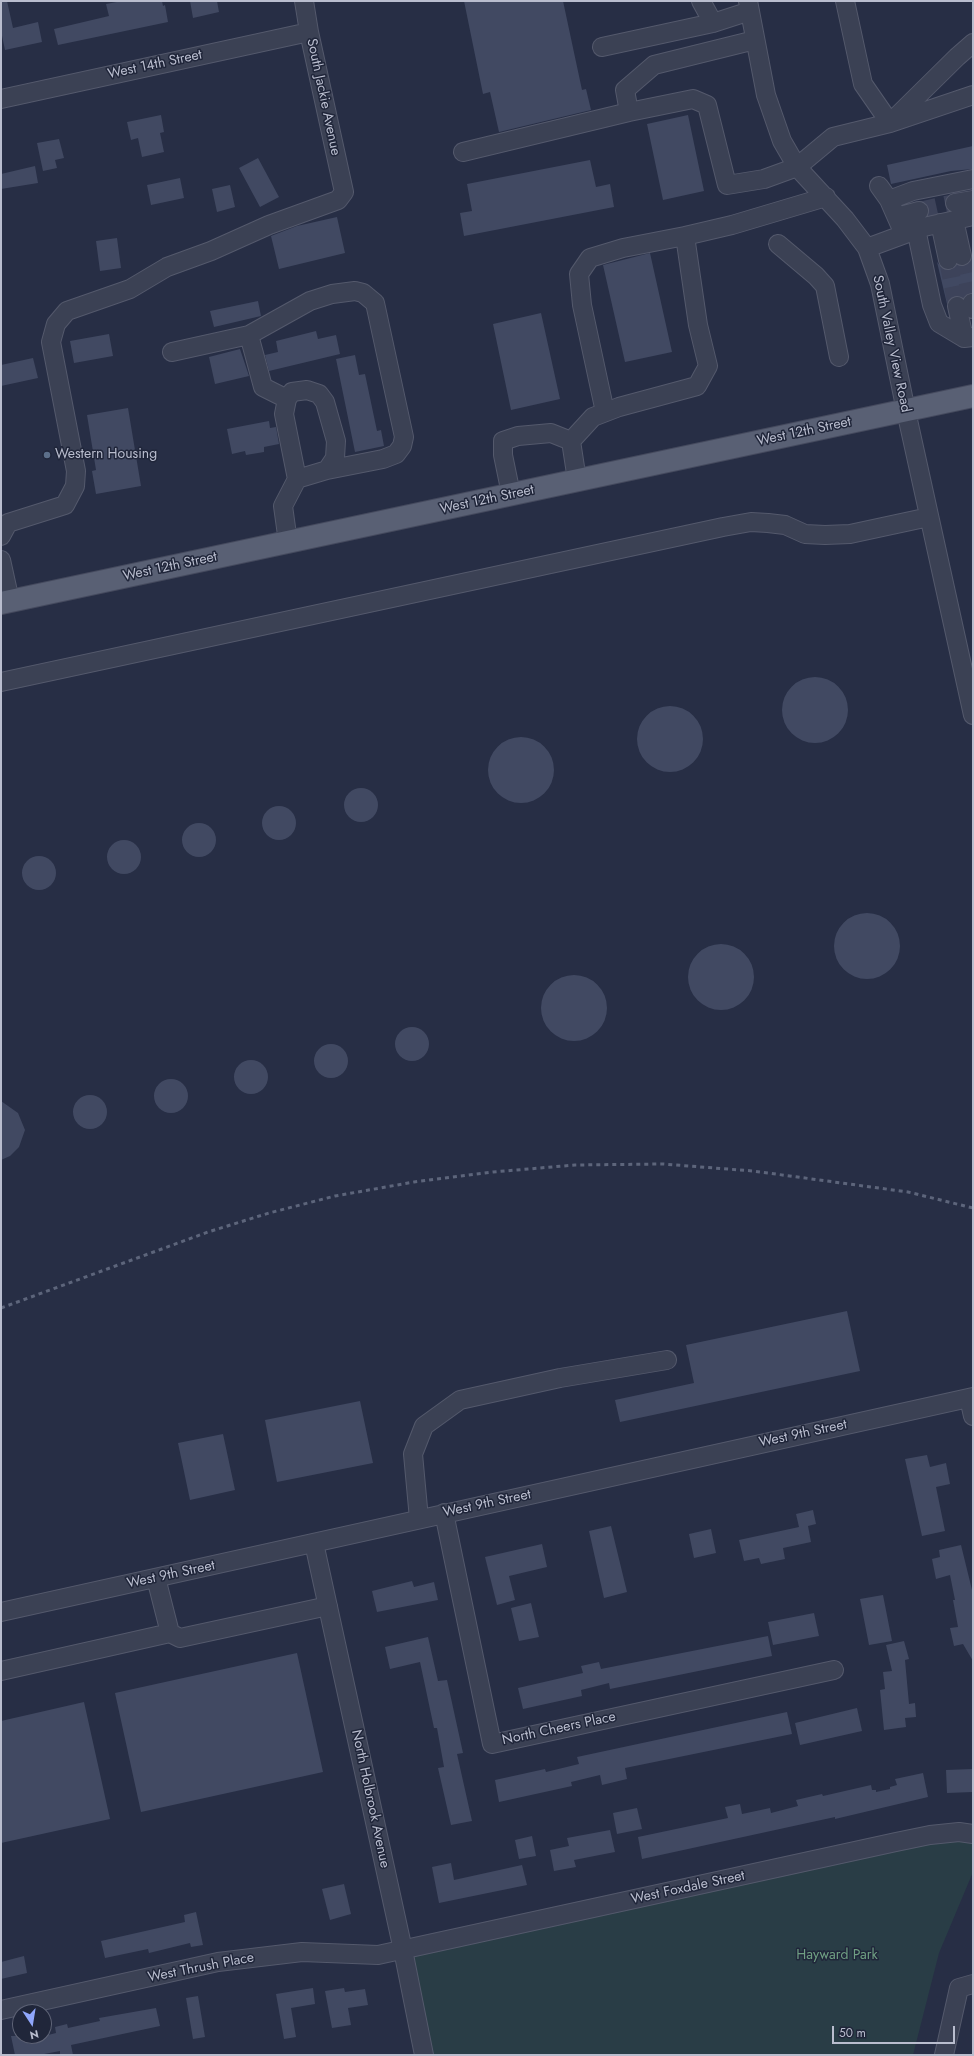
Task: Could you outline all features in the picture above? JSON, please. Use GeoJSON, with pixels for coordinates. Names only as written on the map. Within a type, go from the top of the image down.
{"type":"FeatureCollection","features":[{"type":"Feature","properties":{"kind":"main road","name":"West 12th Street"},"geometry":{"type":"LineString","coordinates":[[5,602],[973,396]]}},
{"type":"Feature","properties":{"kind":"street","name":"South Jackie Avenue"},"geometry":{"type":"LineString","coordinates":[[1,536],[8,523],[65,505],[75,486],[76,471],[51,342],[56,324],[67,311],[130,289],[167,267],[211,251],[269,224],[338,200],[344,192],[309,32],[304,1]]}},
{"type":"Feature","properties":{"kind":"street"},"geometry":{"type":"LineString","coordinates":[[701,1],[714,24]]}},
{"type":"Feature","properties":{"kind":"street"},"geometry":{"type":"LineString","coordinates":[[845,1],[863,84],[890,123]]}},
{"type":"Feature","properties":{"kind":"street"},"geometry":{"type":"LineString","coordinates":[[602,47],[714,24],[749,6]]}},
{"type":"Feature","properties":{"kind":"street","name":"South Valley View Road"},"geometry":{"type":"LineString","coordinates":[[749,6],[766,95],[782,140],[797,167],[826,197],[867,248],[880,284],[906,411],[973,715]]}},
{"type":"Feature","properties":{"kind":"street","name":"West 14th Street"},"geometry":{"type":"LineString","coordinates":[[1,99],[309,32]]}},
{"type":"Feature","properties":{"kind":"street"},"geometry":{"type":"LineString","coordinates":[[629,112],[625,90],[654,65],[755,40]]}},
{"type":"Feature","properties":{"kind":"street"},"geometry":{"type":"LineString","coordinates":[[890,123],[973,43]]}},
{"type":"Feature","properties":{"kind":"street"},"geometry":{"type":"LineString","coordinates":[[463,152],[629,112],[693,99],[707,105],[727,185],[764,179],[797,167],[833,137],[890,123],[973,95]]}},
{"type":"Feature","properties":{"kind":"street"},"geometry":{"type":"LineString","coordinates":[[889,200],[913,192],[973,179]]}},
{"type":"Feature","properties":{"kind":"street"},"geometry":{"type":"LineString","coordinates":[[879,186],[889,200],[897,217],[910,232],[932,305],[939,323],[969,338]]}},
{"type":"Feature","properties":{"kind":"street"},"geometry":{"type":"LineString","coordinates":[[605,412],[582,304],[579,274],[590,258],[623,248],[732,225],[826,197]]}},
{"type":"Feature","properties":{"kind":"street"},"geometry":{"type":"LineString","coordinates":[[897,217],[919,211]]}},
{"type":"Feature","properties":{"kind":"street"},"geometry":{"type":"LineString","coordinates":[[867,248],[963,215],[955,258]]}},
{"type":"Feature","properties":{"kind":"street"},"geometry":{"type":"LineString","coordinates":[[577,480],[571,441],[592,417],[696,386],[708,366],[698,325],[685,236]]}},
{"type":"Feature","properties":{"kind":"street"},"geometry":{"type":"LineString","coordinates":[[778,244],[816,276],[825,286],[839,357]]}},
{"type":"Feature","properties":{"kind":"street"},"geometry":{"type":"LineString","coordinates":[[172,352],[249,335],[310,301],[332,294],[355,291],[363,293],[375,303],[404,437],[402,446],[396,454],[384,459],[327,470],[297,479]]}},
{"type":"Feature","properties":{"kind":"street"},"geometry":{"type":"LineString","coordinates":[[967,306],[969,338]]}},
{"type":"Feature","properties":{"kind":"street"},"geometry":{"type":"LineString","coordinates":[[249,335],[263,387],[287,399]]}},
{"type":"Feature","properties":{"kind":"street"},"geometry":{"type":"LineString","coordinates":[[288,542],[283,506],[297,479],[284,414],[287,399],[292,392],[307,390],[319,394],[326,402],[336,442],[335,458],[327,470]]}},
{"type":"Feature","properties":{"kind":"street"},"geometry":{"type":"LineString","coordinates":[[511,494],[503,456],[503,441],[518,436],[551,433],[571,441]]}},
{"type":"Feature","properties":{"kind":"street"},"geometry":{"type":"LineString","coordinates":[[1,682],[751,522],[785,525],[806,534],[825,535],[850,534],[929,517]]}},
{"type":"Feature","properties":{"kind":"street"},"geometry":{"type":"LineString","coordinates":[[1,560],[5,602]]}},
{"type":"Feature","properties":{"kind":"street"},"geometry":{"type":"LineString","coordinates":[[419,1519],[413,1454],[424,1426],[460,1400],[560,1378],[667,1360]]}},
{"type":"Feature","properties":{"kind":"street"},"geometry":{"type":"LineString","coordinates":[[971,1398],[973,1416]]}},
{"type":"Feature","properties":{"kind":"street","name":"West 9th Street"},"geometry":{"type":"LineString","coordinates":[[1,1612],[444,1513],[971,1398]]}},
{"type":"Feature","properties":{"kind":"street","name":"North Cheers Place"},"geometry":{"type":"LineString","coordinates":[[444,1513],[492,1744],[834,1670]]}},
{"type":"Feature","properties":{"kind":"street","name":"North Holbrook Avenue"},"geometry":{"type":"LineString","coordinates":[[314,1543],[403,1950],[424,2055]]}},
{"type":"Feature","properties":{"kind":"street"},"geometry":{"type":"LineString","coordinates":[[156,1578],[170,1633]]}},
{"type":"Feature","properties":{"kind":"street"},"geometry":{"type":"LineString","coordinates":[[1,1671],[170,1633],[180,1638],[328,1606]]}},
{"type":"Feature","properties":{"kind":"street","name":"West Foxdale Street"},"geometry":{"type":"LineString","coordinates":[[403,1950],[930,1835],[959,1832],[973,1834]]}},
{"type":"Feature","properties":{"kind":"street","name":"West Thrush Place"},"geometry":{"type":"LineString","coordinates":[[1,2010],[218,1962],[302,1952],[378,1955],[403,1950]]}},
{"type":"Feature","properties":{"kind":"street"},"geometry":{"type":"LineString","coordinates":[[944,2055],[959,1988],[973,1984]]}},
{"type":"Feature","properties":{"kind":"green space","name":"Hayward Park"},"geometry":{"type":"Polygon","coordinates":[[[973,1834],[973,1872],[939,1953],[913,2055],[424,2055],[403,1950],[973,1834]]]}},
{"type":"Feature","properties":{"kind":"building"},"geometry":{"type":"Polygon","coordinates":[[[1,1],[7,1],[13,28],[38,22],[42,42],[5,50],[1,31],[1,1]]]}},
{"type":"Feature","properties":{"kind":"building"},"geometry":{"type":"Polygon","coordinates":[[[122,1],[162,1],[163,6],[165,5],[168,22],[58,45],[54,29],[109,16],[106,4],[122,1]]]}},
{"type":"Feature","properties":{"kind":"building"},"geometry":{"type":"Polygon","coordinates":[[[190,1],[217,1],[219,12],[193,18],[190,1]]]}},
{"type":"Feature","properties":{"kind":"building"},"geometry":{"type":"Polygon","coordinates":[[[464,1],[563,1],[582,90],[586,89],[591,110],[499,132],[490,92],[483,94],[464,1]]]}},
{"type":"Feature","properties":{"kind":"building"},"geometry":{"type":"Polygon","coordinates":[[[161,115],[164,132],[160,133],[164,152],[142,157],[138,138],[131,140],[127,122],[161,115]]]}},
{"type":"Feature","properties":{"kind":"building"},"geometry":{"type":"Polygon","coordinates":[[[688,115],[704,191],[663,200],[647,124],[688,115]]]}},
{"type":"Feature","properties":{"kind":"building"},"geometry":{"type":"Polygon","coordinates":[[[59,139],[64,158],[55,160],[57,168],[43,171],[37,143],[59,139]]]}},
{"type":"Feature","properties":{"kind":"building"},"geometry":{"type":"Polygon","coordinates":[[[973,146],[973,169],[951,171],[891,184],[887,165],[973,146]]]}},
{"type":"Feature","properties":{"kind":"building"},"geometry":{"type":"Polygon","coordinates":[[[258,158],[279,197],[260,207],[239,168],[258,158]]]}},
{"type":"Feature","properties":{"kind":"building"},"geometry":{"type":"Polygon","coordinates":[[[590,160],[596,187],[610,184],[614,207],[464,236],[460,213],[472,211],[467,184],[590,160]]]}},
{"type":"Feature","properties":{"kind":"building"},"geometry":{"type":"Polygon","coordinates":[[[35,166],[38,183],[1,189],[1,174],[35,166]]]}},
{"type":"Feature","properties":{"kind":"building"},"geometry":{"type":"Polygon","coordinates":[[[180,178],[184,198],[151,205],[147,185],[180,178]]]}},
{"type":"Feature","properties":{"kind":"building"},"geometry":{"type":"Polygon","coordinates":[[[230,185],[235,207],[217,212],[212,189],[230,185]]]}},
{"type":"Feature","properties":{"kind":"building"},"geometry":{"type":"Polygon","coordinates":[[[337,217],[345,253],[279,269],[271,236],[297,226],[337,217]]]}},
{"type":"Feature","properties":{"kind":"building"},"geometry":{"type":"Polygon","coordinates":[[[117,238],[121,268],[100,271],[96,241],[117,238]]]}},
{"type":"Feature","properties":{"kind":"building"},"geometry":{"type":"Polygon","coordinates":[[[650,253],[672,352],[625,362],[603,265],[650,253]]]}},
{"type":"Feature","properties":{"kind":"building"},"geometry":{"type":"Polygon","coordinates":[[[973,254],[973,293],[966,295],[963,298],[954,296],[947,304],[937,262],[944,270],[951,270],[957,265],[964,266],[969,264],[973,254]]]}},
{"type":"Feature","properties":{"kind":"building"},"geometry":{"type":"Polygon","coordinates":[[[258,301],[261,316],[214,327],[210,311],[258,301]]]}},
{"type":"Feature","properties":{"kind":"building"},"geometry":{"type":"Polygon","coordinates":[[[541,313],[560,399],[511,410],[493,324],[541,313]]]}},
{"type":"Feature","properties":{"kind":"building"},"geometry":{"type":"Polygon","coordinates":[[[316,331],[318,339],[336,335],[340,354],[269,371],[265,355],[278,352],[276,341],[316,331]]]}},
{"type":"Feature","properties":{"kind":"building"},"geometry":{"type":"Polygon","coordinates":[[[109,334],[113,356],[74,363],[70,341],[109,334]]]}},
{"type":"Feature","properties":{"kind":"building"},"geometry":{"type":"Polygon","coordinates":[[[240,349],[249,376],[215,384],[209,357],[240,349]]]}},
{"type":"Feature","properties":{"kind":"building"},"geometry":{"type":"Polygon","coordinates":[[[355,355],[359,375],[365,374],[377,431],[381,430],[384,446],[355,452],[336,359],[355,355]]]}},
{"type":"Feature","properties":{"kind":"building"},"geometry":{"type":"Polygon","coordinates":[[[33,358],[38,378],[1,386],[1,365],[33,358]]]}},
{"type":"Feature","properties":{"kind":"building"},"geometry":{"type":"Polygon","coordinates":[[[128,408],[141,486],[96,494],[92,471],[96,470],[87,415],[128,408]]]}},
{"type":"Feature","properties":{"kind":"building"},"geometry":{"type":"Polygon","coordinates":[[[269,421],[270,428],[276,427],[279,444],[264,447],[264,452],[246,455],[245,451],[232,454],[227,429],[269,421]]]}},
{"type":"Feature","properties":{"kind":"building"},"geometry":{"type":"Polygon","coordinates":[[[815,677],[828,680],[838,687],[845,697],[848,710],[845,723],[838,733],[828,740],[815,743],[802,740],[792,733],[785,723],[782,710],[785,697],[792,687],[802,680],[815,677]]]}},
{"type":"Feature","properties":{"kind":"building"},"geometry":{"type":"Polygon","coordinates":[[[670,706],[683,709],[693,716],[700,726],[703,739],[700,752],[693,762],[683,769],[670,772],[657,769],[647,762],[640,752],[637,739],[640,726],[647,716],[657,709],[670,706]]]}},
{"type":"Feature","properties":{"kind":"building"},"geometry":{"type":"Polygon","coordinates":[[[521,737],[534,740],[544,747],[551,757],[554,770],[551,783],[544,793],[534,800],[521,803],[508,800],[498,793],[491,783],[488,770],[491,757],[498,747],[508,740],[521,737]]]}},
{"type":"Feature","properties":{"kind":"building"},"geometry":{"type":"Polygon","coordinates":[[[361,788],[373,793],[378,805],[373,817],[361,822],[349,817],[344,805],[349,793],[361,788]]]}},
{"type":"Feature","properties":{"kind":"building"},"geometry":{"type":"Polygon","coordinates":[[[279,806],[291,811],[296,823],[291,835],[279,840],[267,835],[262,823],[267,811],[279,806]]]}},
{"type":"Feature","properties":{"kind":"building"},"geometry":{"type":"Polygon","coordinates":[[[199,823],[211,828],[216,840],[211,852],[199,857],[187,852],[182,840],[187,828],[199,823]]]}},
{"type":"Feature","properties":{"kind":"building"},"geometry":{"type":"Polygon","coordinates":[[[124,840],[136,845],[141,857],[136,869],[124,874],[112,869],[107,857],[112,845],[124,840]]]}},
{"type":"Feature","properties":{"kind":"building"},"geometry":{"type":"Polygon","coordinates":[[[39,856],[51,861],[56,873],[51,885],[39,890],[27,885],[22,873],[27,861],[39,856]]]}},
{"type":"Feature","properties":{"kind":"building"},"geometry":{"type":"Polygon","coordinates":[[[867,913],[880,916],[890,923],[897,933],[900,946],[897,959],[890,969],[880,976],[867,979],[854,976],[844,969],[837,959],[834,946],[837,933],[844,923],[854,916],[867,913]]]}},
{"type":"Feature","properties":{"kind":"building"},"geometry":{"type":"Polygon","coordinates":[[[721,944],[734,947],[744,954],[751,964],[754,977],[751,990],[744,1000],[734,1007],[721,1010],[708,1007],[698,1000],[691,990],[688,977],[691,964],[698,954],[708,947],[721,944]]]}},
{"type":"Feature","properties":{"kind":"building"},"geometry":{"type":"Polygon","coordinates":[[[574,975],[587,978],[597,985],[604,995],[607,1008],[604,1021],[597,1031],[587,1038],[574,1041],[561,1038],[551,1031],[544,1021],[541,1008],[544,995],[551,985],[561,978],[574,975]]]}},
{"type":"Feature","properties":{"kind":"building"},"geometry":{"type":"Polygon","coordinates":[[[412,1027],[424,1032],[429,1044],[424,1056],[412,1061],[400,1056],[395,1044],[400,1032],[412,1027]]]}},
{"type":"Feature","properties":{"kind":"building"},"geometry":{"type":"Polygon","coordinates":[[[331,1044],[343,1049],[348,1061],[343,1073],[331,1078],[319,1073],[314,1061],[319,1049],[331,1044]]]}},
{"type":"Feature","properties":{"kind":"building"},"geometry":{"type":"Polygon","coordinates":[[[251,1060],[263,1065],[268,1077],[263,1089],[251,1094],[239,1089],[234,1077],[239,1065],[251,1060]]]}},
{"type":"Feature","properties":{"kind":"building"},"geometry":{"type":"Polygon","coordinates":[[[171,1079],[183,1084],[188,1096],[183,1108],[171,1113],[159,1108],[154,1096],[159,1084],[171,1079]]]}},
{"type":"Feature","properties":{"kind":"building"},"geometry":{"type":"Polygon","coordinates":[[[90,1095],[102,1100],[107,1112],[102,1124],[90,1129],[78,1124],[73,1112],[78,1100],[90,1095]]]}},
{"type":"Feature","properties":{"kind":"building"},"geometry":{"type":"Polygon","coordinates":[[[1,1101],[18,1113],[25,1130],[19,1147],[10,1156],[1,1160],[1,1101]]]}},
{"type":"Feature","properties":{"kind":"building"},"geometry":{"type":"Polygon","coordinates":[[[847,1311],[860,1371],[620,1422],[615,1400],[694,1383],[686,1345],[847,1311]]]}},
{"type":"Feature","properties":{"kind":"building"},"geometry":{"type":"Polygon","coordinates":[[[360,1401],[373,1463],[277,1482],[265,1420],[360,1401]]]}},
{"type":"Feature","properties":{"kind":"building"},"geometry":{"type":"Polygon","coordinates":[[[223,1434],[235,1490],[190,1500],[178,1443],[223,1434]]]}},
{"type":"Feature","properties":{"kind":"building"},"geometry":{"type":"Polygon","coordinates":[[[927,1455],[930,1467],[946,1463],[950,1484],[936,1487],[945,1531],[922,1536],[905,1459],[927,1455]]]}},
{"type":"Feature","properties":{"kind":"building"},"geometry":{"type":"Polygon","coordinates":[[[813,1510],[816,1524],[808,1526],[811,1542],[783,1548],[785,1559],[761,1564],[759,1558],[744,1561],[739,1540],[799,1527],[796,1514],[813,1510]]]}},
{"type":"Feature","properties":{"kind":"building"},"geometry":{"type":"Polygon","coordinates":[[[611,1526],[627,1592],[604,1598],[589,1531],[611,1526]]]}},
{"type":"Feature","properties":{"kind":"building"},"geometry":{"type":"Polygon","coordinates":[[[711,1529],[716,1553],[694,1558],[689,1534],[711,1529]]]}},
{"type":"Feature","properties":{"kind":"building"},"geometry":{"type":"Polygon","coordinates":[[[542,1544],[547,1567],[509,1576],[515,1600],[497,1605],[485,1557],[542,1544]]]}},
{"type":"Feature","properties":{"kind":"building"},"geometry":{"type":"Polygon","coordinates":[[[961,1545],[973,1594],[973,1661],[963,1644],[954,1646],[950,1628],[958,1627],[950,1575],[936,1579],[932,1559],[940,1557],[939,1550],[961,1545]]]}},
{"type":"Feature","properties":{"kind":"building"},"geometry":{"type":"Polygon","coordinates":[[[412,1581],[414,1587],[434,1582],[438,1600],[377,1612],[372,1591],[412,1581]]]}},
{"type":"Feature","properties":{"kind":"building"},"geometry":{"type":"Polygon","coordinates":[[[883,1595],[892,1641],[869,1645],[860,1599],[883,1595]]]}},
{"type":"Feature","properties":{"kind":"building"},"geometry":{"type":"Polygon","coordinates":[[[531,1603],[539,1637],[519,1641],[511,1608],[531,1603]]]}},
{"type":"Feature","properties":{"kind":"building"},"geometry":{"type":"Polygon","coordinates":[[[814,1613],[819,1636],[773,1645],[768,1622],[814,1613]]]}},
{"type":"Feature","properties":{"kind":"building"},"geometry":{"type":"Polygon","coordinates":[[[768,1636],[772,1656],[610,1689],[609,1683],[581,1690],[582,1696],[523,1709],[518,1688],[583,1673],[581,1666],[599,1662],[601,1669],[768,1636]]]}},
{"type":"Feature","properties":{"kind":"building"},"geometry":{"type":"Polygon","coordinates":[[[428,1637],[438,1681],[447,1680],[463,1753],[457,1754],[472,1821],[451,1825],[438,1768],[444,1767],[437,1728],[434,1728],[420,1662],[390,1669],[385,1647],[428,1637]]]}},
{"type":"Feature","properties":{"kind":"building"},"geometry":{"type":"Polygon","coordinates":[[[904,1641],[909,1659],[905,1660],[909,1704],[915,1703],[916,1717],[905,1718],[906,1727],[884,1730],[880,1690],[885,1689],[883,1672],[892,1671],[886,1645],[904,1641]]]}},
{"type":"Feature","properties":{"kind":"building"},"geometry":{"type":"Polygon","coordinates":[[[297,1653],[323,1772],[141,1812],[115,1693],[297,1653]]]}},
{"type":"Feature","properties":{"kind":"building"},"geometry":{"type":"Polygon","coordinates":[[[84,1702],[110,1819],[1,1843],[1,1721],[84,1702]]]}},
{"type":"Feature","properties":{"kind":"building"},"geometry":{"type":"Polygon","coordinates":[[[857,1708],[862,1731],[800,1745],[795,1723],[857,1708]]]}},
{"type":"Feature","properties":{"kind":"building"},"geometry":{"type":"Polygon","coordinates":[[[787,1712],[792,1734],[625,1768],[627,1779],[602,1785],[600,1775],[571,1782],[572,1786],[499,1802],[495,1780],[545,1769],[546,1772],[579,1764],[577,1757],[787,1712]]]}},
{"type":"Feature","properties":{"kind":"building"},"geometry":{"type":"Polygon","coordinates":[[[973,1769],[973,1792],[947,1793],[946,1770],[973,1769]]]}},
{"type":"Feature","properties":{"kind":"building"},"geometry":{"type":"Polygon","coordinates":[[[923,1773],[928,1797],[835,1819],[835,1817],[642,1859],[638,1837],[728,1818],[725,1807],[740,1804],[742,1814],[770,1808],[771,1813],[798,1806],[796,1800],[822,1794],[823,1796],[871,1785],[872,1790],[876,1790],[876,1792],[890,1789],[890,1787],[897,1785],[895,1779],[923,1773]]]}},
{"type":"Feature","properties":{"kind":"building"},"geometry":{"type":"Polygon","coordinates":[[[637,1808],[642,1829],[617,1834],[613,1813],[637,1808]]]}},
{"type":"Feature","properties":{"kind":"building"},"geometry":{"type":"Polygon","coordinates":[[[610,1830],[615,1852],[574,1860],[576,1867],[554,1871],[550,1850],[569,1846],[567,1838],[610,1830]]]}},
{"type":"Feature","properties":{"kind":"building"},"geometry":{"type":"Polygon","coordinates":[[[532,1836],[536,1856],[519,1859],[515,1840],[532,1836]]]}},
{"type":"Feature","properties":{"kind":"building"},"geometry":{"type":"Polygon","coordinates":[[[451,1863],[454,1880],[522,1865],[527,1885],[439,1903],[432,1867],[451,1863]]]}},
{"type":"Feature","properties":{"kind":"building"},"geometry":{"type":"Polygon","coordinates":[[[344,1884],[351,1914],[330,1920],[322,1889],[344,1884]]]}},
{"type":"Feature","properties":{"kind":"building"},"geometry":{"type":"Polygon","coordinates":[[[196,1912],[203,1945],[191,1947],[190,1943],[149,1953],[148,1949],[105,1958],[101,1941],[185,1922],[184,1915],[196,1912]]]}},
{"type":"Feature","properties":{"kind":"building"},"geometry":{"type":"Polygon","coordinates":[[[24,1956],[27,1973],[1,1979],[1,1962],[24,1956]]]}},
{"type":"Feature","properties":{"kind":"building"},"geometry":{"type":"Polygon","coordinates":[[[313,1988],[315,2004],[291,2008],[296,2037],[284,2039],[276,1994],[313,1988]]]}},
{"type":"Feature","properties":{"kind":"building"},"geometry":{"type":"Polygon","coordinates":[[[344,1988],[345,1992],[365,1989],[368,2005],[348,2008],[351,2025],[332,2028],[325,1991],[344,1988]]]}},
{"type":"Feature","properties":{"kind":"building"},"geometry":{"type":"Polygon","coordinates":[[[198,1996],[205,2037],[193,2039],[186,1998],[198,1996]]]}},
{"type":"Feature","properties":{"kind":"building"},"geometry":{"type":"Polygon","coordinates":[[[156,2008],[160,2026],[71,2045],[73,2055],[60,2055],[60,2051],[39,2055],[15,2055],[13,2044],[52,2044],[52,2034],[56,2033],[55,2027],[67,2024],[68,2028],[100,2021],[99,2018],[156,2008]]]}},
{"type":"Feature","properties":{"kind":"tunnel"},"geometry":{"type":"LineString","coordinates":[[919,211],[955,203]]}},
{"type":"Feature","properties":{"kind":"tunnel"},"geometry":{"type":"LineString","coordinates":[[962,256],[972,303]]}},
{"type":"Feature","properties":{"kind":"tunnel"},"geometry":{"type":"LineString","coordinates":[[948,260],[957,306]]}},
{"type":"Feature","properties":{"kind":"railway"},"geometry":{"type":"LineString","coordinates":[[1,1308],[208,1232],[269,1213],[335,1196],[414,1182],[493,1172],[575,1165],[663,1164],[753,1171],[908,1192],[973,1208]]}},
{"type":"Feature","properties":{"kind":"place","name":"Western Housing"},"geometry":{"type":"Point","coordinates":[47,455]}}]}
